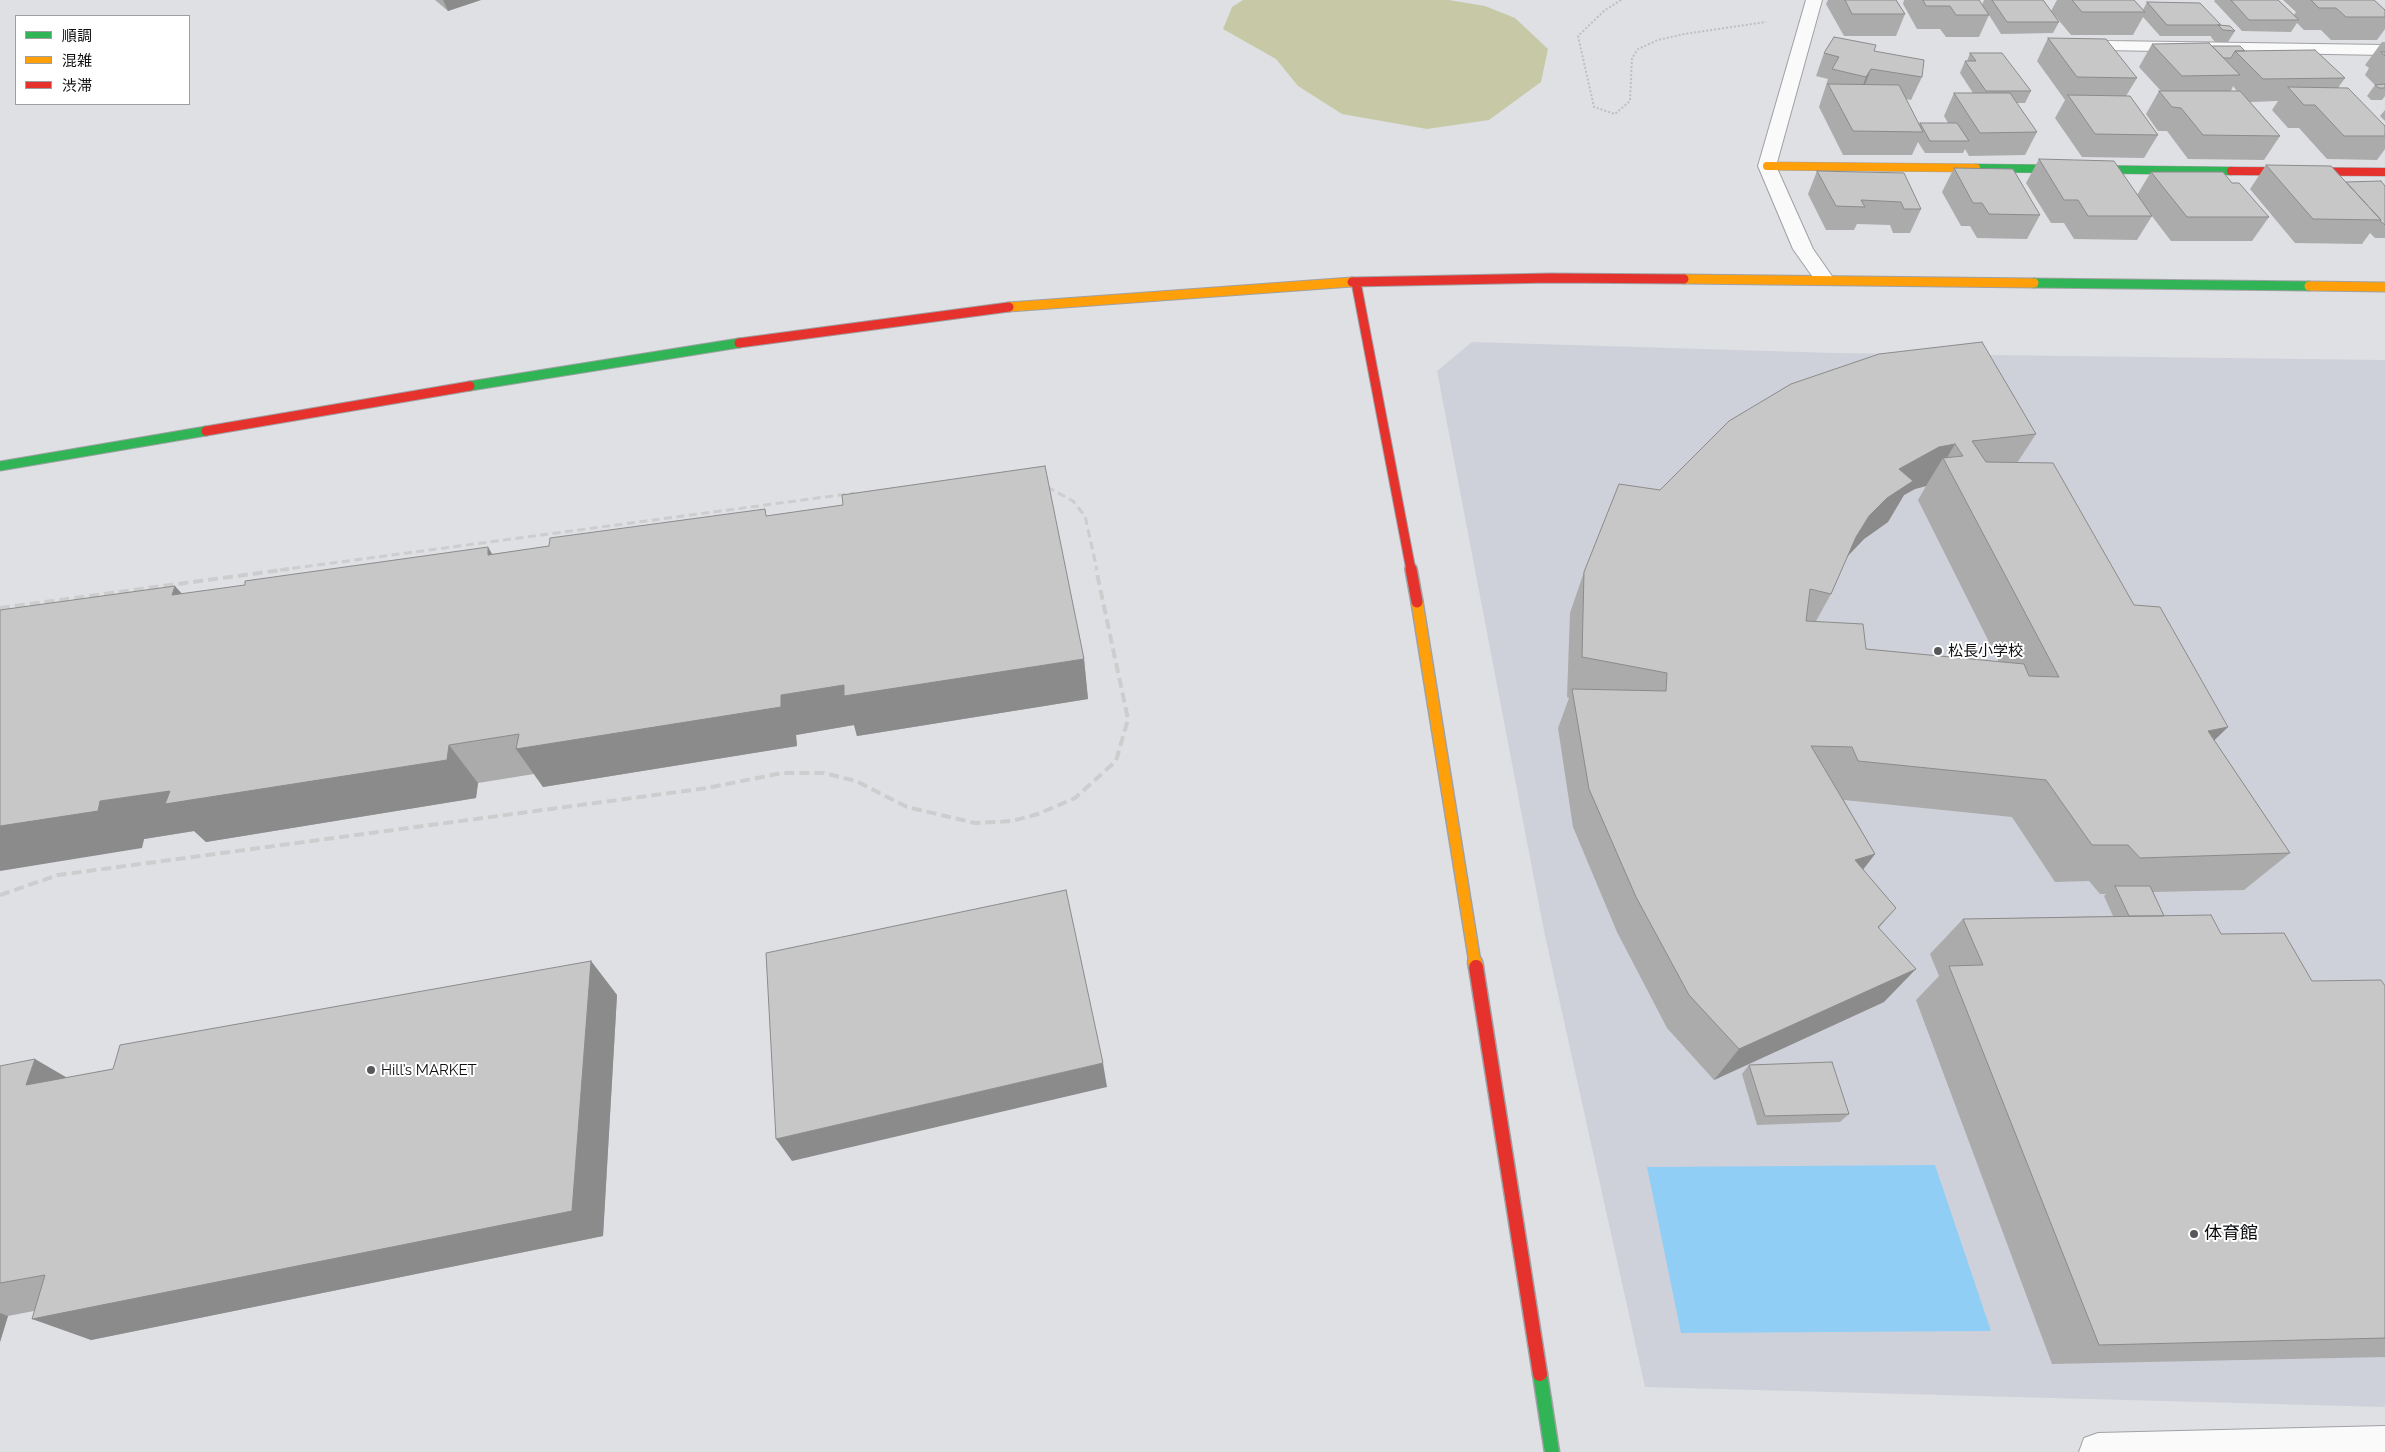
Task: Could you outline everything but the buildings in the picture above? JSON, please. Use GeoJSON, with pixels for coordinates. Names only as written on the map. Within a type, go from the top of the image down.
{"type":"FeatureCollection","features":[{"type":"Feature","properties":{"kind":"street"},"geometry":{"type":"LineString","coordinates":[[1814,0],[1767,166],[1803,250],[1824,279]]}},
{"type":"Feature","properties":{"kind":"street"},"geometry":{"type":"LineString","coordinates":[[2108,46],[2385,50]]}},
{"type":"Feature","properties":{"kind":"street"},"geometry":{"type":"LineString","coordinates":[[1767,166],[2385,172]]}},
{"type":"Feature","properties":{"kind":"street"},"geometry":{"type":"LineString","coordinates":[[0,466],[641,357],[967,312],[1194,292],[1356,282],[1551,278],[1824,279],[2385,287]]}},
{"type":"Feature","properties":{"kind":"street"},"geometry":{"type":"LineString","coordinates":[[1356,282],[1429,667],[1552,1452]]}},
{"type":"Feature","properties":{"kind":"street"},"geometry":{"type":"LineString","coordinates":[[2098,1452],[2385,1446]]}},
{"type":"Feature","properties":{"kind":"path"},"geometry":{"type":"LineString","coordinates":[[1621,0],[1605,10],[1578,36],[1594,107],[1615,114],[1630,101],[1632,58],[1638,49],[1658,40],[1745,24],[1773,21],[1806,26]]}},
{"type":"Feature","properties":{"kind":"shaded area","name":"松長小学校"},"geometry":{"type":"Polygon","coordinates":[[[1472,342],[1834,353],[2385,360],[2385,1407],[1645,1387],[1544,931],[1437,371],[1472,342]]]}},
{"type":"Feature","properties":{"kind":"green space"},"geometry":{"type":"Polygon","coordinates":[[[1243,0],[1449,0],[1485,6],[1515,18],[1548,49],[1541,82],[1489,120],[1427,129],[1342,114],[1298,86],[1276,59],[1223,29],[1232,7],[1243,0]]]}},
{"type":"Feature","properties":{"kind":"water"},"geometry":{"type":"Polygon","coordinates":[[[1935,1165],[1991,1331],[1681,1333],[1647,1167],[1935,1165]]]}},
{"type":"Feature","properties":{"kind":"railway"},"geometry":{"type":"LineString","coordinates":[[1036,481],[1073,501],[1085,516],[1097,570]]}},
{"type":"Feature","properties":{"kind":"railway"},"geometry":{"type":"LineString","coordinates":[[280,570],[855,493]]}},
{"type":"Feature","properties":{"kind":"railway"},"geometry":{"type":"LineString","coordinates":[[0,608],[289,569]]}},
{"type":"Feature","properties":{"kind":"railway"},"geometry":{"type":"LineString","coordinates":[[0,895],[58,875],[707,788],[782,773],[824,773],[856,781],[907,807],[975,823],[1012,821],[1038,814],[1075,798],[1116,761],[1128,719],[1096,569]]}},
{"type":"Feature","properties":{"kind":"traffic: fast"},"geometry":{"type":"LineString","coordinates":[[1976,168],[2231,171]]}},
{"type":"Feature","properties":{"kind":"traffic: fast"},"geometry":{"type":"LineString","coordinates":[[2034,283],[2309,286]]}},
{"type":"Feature","properties":{"kind":"traffic: fast"},"geometry":{"type":"LineString","coordinates":[[470,386],[641,357],[739,343]]}},
{"type":"Feature","properties":{"kind":"traffic: fast"},"geometry":{"type":"LineString","coordinates":[[0,466],[206,431]]}},
{"type":"Feature","properties":{"kind":"traffic: fast"},"geometry":{"type":"LineString","coordinates":[[1540,1374],[1552,1452]]}},
{"type":"Feature","properties":{"kind":"traffic: slow"},"geometry":{"type":"LineString","coordinates":[[1767,166],[1976,168]]}},
{"type":"Feature","properties":{"kind":"traffic: slow"},"geometry":{"type":"LineString","coordinates":[[1684,279],[2034,283]]}},
{"type":"Feature","properties":{"kind":"traffic: slow"},"geometry":{"type":"LineString","coordinates":[[1009,307],[1194,292],[1352,282]]}},
{"type":"Feature","properties":{"kind":"traffic: slow"},"geometry":{"type":"LineString","coordinates":[[2309,286],[2385,287]]}},
{"type":"Feature","properties":{"kind":"traffic: slow"},"geometry":{"type":"LineString","coordinates":[[1417,602],[1476,967]]}},
{"type":"Feature","properties":{"kind":"traffic: jam"},"geometry":{"type":"LineString","coordinates":[[2231,171],[2385,172]]}},
{"type":"Feature","properties":{"kind":"traffic: jam"},"geometry":{"type":"LineString","coordinates":[[1352,282],[1551,278],[1684,279]]}},
{"type":"Feature","properties":{"kind":"traffic: jam"},"geometry":{"type":"LineString","coordinates":[[1356,282],[1417,602]]}},
{"type":"Feature","properties":{"kind":"traffic: jam"},"geometry":{"type":"LineString","coordinates":[[739,343],[1009,307]]}},
{"type":"Feature","properties":{"kind":"traffic: jam"},"geometry":{"type":"LineString","coordinates":[[206,431],[470,386]]}},
{"type":"Feature","properties":{"kind":"traffic: jam"},"geometry":{"type":"LineString","coordinates":[[1476,967],[1540,1374]]}},
{"type":"Feature","properties":{"kind":"place","name":"松長小学校"},"geometry":{"type":"Point","coordinates":[1938,651]}},
{"type":"Feature","properties":{"kind":"place","name":"Hill’s MARKET"},"geometry":{"type":"Point","coordinates":[371,1070]}},
{"type":"Feature","properties":{"kind":"place","name":"体育館"},"geometry":{"type":"Point","coordinates":[2194,1234]}}]}
